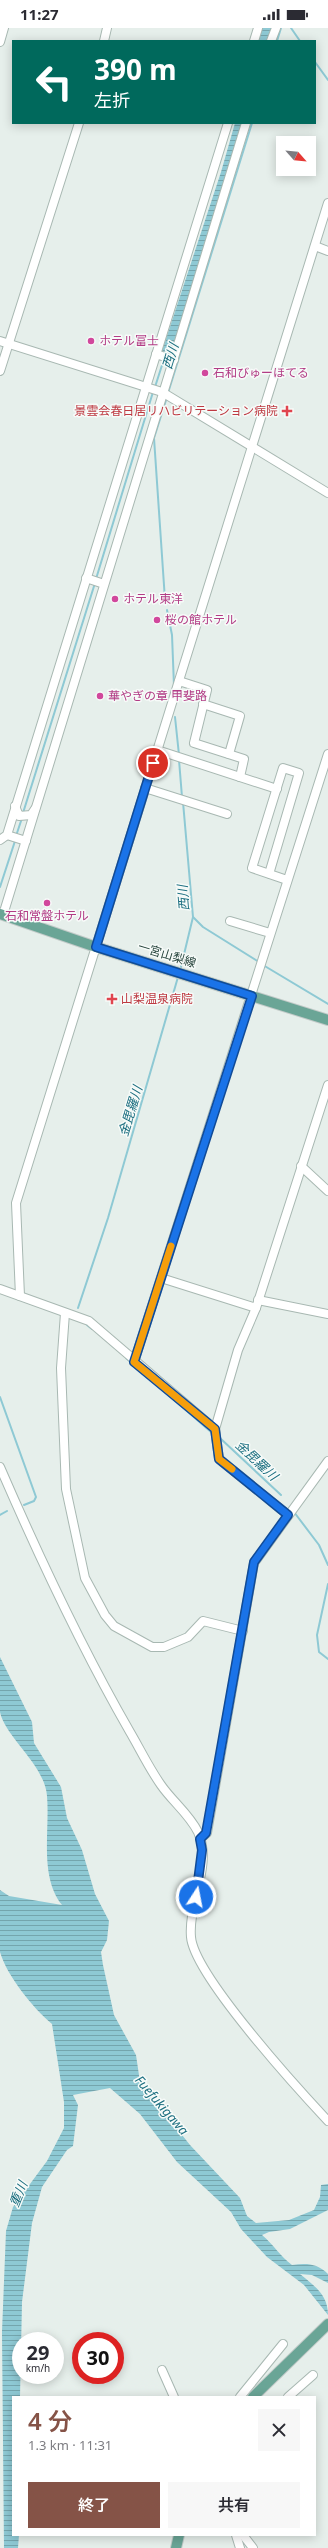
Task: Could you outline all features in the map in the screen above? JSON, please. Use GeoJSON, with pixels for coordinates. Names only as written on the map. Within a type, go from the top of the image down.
{"type":"FeatureCollection","features":[{"type":"Feature","properties":{"kind":"main road","name":"一宮山梨線"},"geometry":{"type":"LineString","coordinates":[[1,914],[96,947],[328,1020]]}},
{"type":"Feature","properties":{"kind":"main road"},"geometry":{"type":"LineString","coordinates":[[254,2396],[328,2324]]}},
{"type":"Feature","properties":{"kind":"main road"},"geometry":{"type":"LineString","coordinates":[[176,2548],[179,2536]]}},
{"type":"Feature","properties":{"kind":"street"},"geometry":{"type":"LineString","coordinates":[[0,42],[4,28]]}},
{"type":"Feature","properties":{"kind":"street"},"geometry":{"type":"LineString","coordinates":[[104,40],[107,28]]}},
{"type":"Feature","properties":{"kind":"street"},"geometry":{"type":"LineString","coordinates":[[254,40],[258,28]]}},
{"type":"Feature","properties":{"kind":"street"},"geometry":{"type":"LineString","coordinates":[[271,40],[276,28]]}},
{"type":"Feature","properties":{"kind":"street"},"geometry":{"type":"LineString","coordinates":[[0,371],[79,124]]}},
{"type":"Feature","properties":{"kind":"street"},"geometry":{"type":"LineString","coordinates":[[1,914],[13,839],[15,806],[86,578],[148,388],[228,124]]}},
{"type":"Feature","properties":{"kind":"street"},"geometry":{"type":"LineString","coordinates":[[15,806],[19,816],[31,815],[35,809],[172,359],[246,124]]}},
{"type":"Feature","properties":{"kind":"street"},"geometry":{"type":"LineString","coordinates":[[20,1296],[16,1203],[328,203]]}},
{"type":"Feature","properties":{"kind":"street"},"geometry":{"type":"LineString","coordinates":[[315,246],[328,251]]}},
{"type":"Feature","properties":{"kind":"street"},"geometry":{"type":"LineString","coordinates":[[0,341],[162,393],[328,493]]}},
{"type":"Feature","properties":{"kind":"street"},"geometry":{"type":"LineString","coordinates":[[158,355],[172,359]]}},
{"type":"Feature","properties":{"kind":"street"},"geometry":{"type":"LineString","coordinates":[[86,578],[104,584]]}},
{"type":"Feature","properties":{"kind":"street"},"geometry":{"type":"LineString","coordinates":[[179,681],[206,690],[194,743],[244,759],[240,777]]}},
{"type":"Feature","properties":{"kind":"street"},"geometry":{"type":"LineString","coordinates":[[203,704],[240,716],[229,754]]}},
{"type":"Feature","properties":{"kind":"street"},"geometry":{"type":"LineString","coordinates":[[157,750],[276,789]]}},
{"type":"Feature","properties":{"kind":"street"},"geometry":{"type":"LineString","coordinates":[[134,1362],[328,754]]}},
{"type":"Feature","properties":{"kind":"street"},"geometry":{"type":"LineString","coordinates":[[269,874],[299,773],[283,768],[252,868],[269,874],[287,880]]}},
{"type":"Feature","properties":{"kind":"street"},"geometry":{"type":"LineString","coordinates":[[145,788],[227,814]]}},
{"type":"Feature","properties":{"kind":"street"},"geometry":{"type":"LineString","coordinates":[[13,839],[35,809]]}},
{"type":"Feature","properties":{"kind":"street"},"geometry":{"type":"LineString","coordinates":[[230,921],[270,933]]}},
{"type":"Feature","properties":{"kind":"street"},"geometry":{"type":"LineString","coordinates":[[288,1515],[219,1459],[215,1429],[238,1350],[257,1304],[328,1085]]}},
{"type":"Feature","properties":{"kind":"street"},"geometry":{"type":"LineString","coordinates":[[301,1166],[328,1191]]}},
{"type":"Feature","properties":{"kind":"street"},"geometry":{"type":"LineString","coordinates":[[161,1278],[257,1304],[328,1314]]}},
{"type":"Feature","properties":{"kind":"street"},"geometry":{"type":"LineString","coordinates":[[0,1289],[89,1321],[134,1362],[215,1429]]}},
{"type":"Feature","properties":{"kind":"street"},"geometry":{"type":"LineString","coordinates":[[65,1313],[61,1368],[66,1489],[84,1578],[105,1615],[114,1626],[152,1648],[164,1648],[188,1637],[203,1621],[243,1631]]}},
{"type":"Feature","properties":{"kind":"street"},"geometry":{"type":"LineString","coordinates":[[200,1839],[206,1833],[243,1631],[254,1562],[328,1461]]}},
{"type":"Feature","properties":{"kind":"street"},"geometry":{"type":"LineString","coordinates":[[0,1467],[99,1676],[159,1783],[190,1820],[200,1839],[202,1850],[200,1868],[190,1927],[195,1953],[213,1982],[237,2014],[328,2121]]}},
{"type":"Feature","properties":{"kind":"street"},"geometry":{"type":"LineString","coordinates":[[241,2396],[283,2344]]}},
{"type":"Feature","properties":{"kind":"street"},"geometry":{"type":"LineString","coordinates":[[162,2370],[174,2396]]}},
{"type":"Feature","properties":{"kind":"street"},"geometry":{"type":"LineString","coordinates":[[289,2396],[312,2375]]}},
{"type":"Feature","properties":{"kind":"street"},"geometry":{"type":"LineString","coordinates":[[236,2536],[240,2548]]}},
{"type":"Feature","properties":{"kind":"street"},"geometry":{"type":"LineString","coordinates":[[244,2536],[253,2548]]}},
{"type":"Feature","properties":{"kind":"water"},"geometry":{"type":"Polygon","coordinates":[[[261,28],[272,28],[268,40],[258,40],[261,28]]]}},
{"type":"Feature","properties":{"kind":"water"},"geometry":{"type":"Polygon","coordinates":[[[235,124],[244,124],[170,357],[161,354],[221,172],[235,124]]]}},
{"type":"Feature","properties":{"kind":"water"},"geometry":{"type":"Polygon","coordinates":[[[0,1657],[32,1722],[34,1743],[61,1787],[67,1818],[82,1850],[95,1894],[109,1921],[107,1940],[101,1952],[103,1965],[114,2015],[136,2055],[140,2082],[190,2145],[240,2198],[247,2216],[256,2223],[289,2220],[314,2210],[320,2197],[321,2185],[328,2184],[328,2210],[290,2229],[269,2232],[262,2235],[292,2265],[302,2264],[315,2266],[324,2270],[328,2274],[328,2283],[312,2275],[300,2274],[323,2296],[326,2301],[328,2315],[304,2285],[267,2257],[241,2229],[231,2212],[177,2162],[140,2114],[110,2088],[73,2095],[78,2105],[73,2146],[67,2150],[42,2187],[32,2223],[22,2302],[21,2332],[12,2332],[12,2384],[20,2384],[20,2396],[12,2396],[12,2536],[19,2536],[18,2548],[4,2548],[2,2332],[6,2231],[13,2207],[47,2161],[64,2128],[64,2102],[52,2024],[29,2001],[8,1971],[0,1952],[0,1890],[9,1896],[62,1905],[50,1881],[48,1867],[48,1810],[45,1785],[33,1762],[3,1722],[0,1712],[0,1657]]]}},
{"type":"Feature","properties":{"kind":"waterway","name":"西川"},"geometry":{"type":"LineString","coordinates":[[277,40],[281,28]]}},
{"type":"Feature","properties":{"kind":"waterway"},"geometry":{"type":"LineString","coordinates":[[291,28],[299,40]]}},
{"type":"Feature","properties":{"kind":"waterway"},"geometry":{"type":"LineString","coordinates":[[316,63],[328,80]]}},
{"type":"Feature","properties":{"kind":"waterway","name":"西川"},"geometry":{"type":"LineString","coordinates":[[168,393],[252,124]]}},
{"type":"Feature","properties":{"kind":"waterway"},"geometry":{"type":"LineString","coordinates":[[155,387],[164,359]]}},
{"type":"Feature","properties":{"kind":"waterway"},"geometry":{"type":"LineString","coordinates":[[96,579],[153,392]]}},
{"type":"Feature","properties":{"kind":"waterway","name":"西川"},"geometry":{"type":"LineString","coordinates":[[165,600],[154,438],[167,397]]}},
{"type":"Feature","properties":{"kind":"waterway"},"geometry":{"type":"LineString","coordinates":[[23,813],[95,583]]}},
{"type":"Feature","properties":{"kind":"waterway","name":"西川"},"geometry":{"type":"LineString","coordinates":[[167,610],[172,635],[174,686]]}},
{"type":"Feature","properties":{"kind":"waterway","name":"西川"},"geometry":{"type":"LineString","coordinates":[[175,717],[179,755]]}},
{"type":"Feature","properties":{"kind":"waterway","name":"西川"},"geometry":{"type":"LineString","coordinates":[[179,760],[182,797]]}},
{"type":"Feature","properties":{"kind":"waterway","name":"西川"},"geometry":{"type":"LineString","coordinates":[[180,971],[193,917],[183,802]]}},
{"type":"Feature","properties":{"kind":"waterway"},"geometry":{"type":"LineString","coordinates":[[16,836],[22,818]]}},
{"type":"Feature","properties":{"kind":"waterway"},"geometry":{"type":"LineString","coordinates":[[0,887],[15,841]]}},
{"type":"Feature","properties":{"kind":"waterway","name":"西川"},"geometry":{"type":"LineString","coordinates":[[193,917],[203,927],[259,962]]}},
{"type":"Feature","properties":{"kind":"waterway","name":"西川"},"geometry":{"type":"LineString","coordinates":[[263,965],[328,1004]]}},
{"type":"Feature","properties":{"kind":"waterway","name":"金毘羅川"},"geometry":{"type":"LineString","coordinates":[[78,1308],[108,1218],[178,977]]}},
{"type":"Feature","properties":{"kind":"waterway","name":"金毘羅川"},"geometry":{"type":"LineString","coordinates":[[87,1325],[92,1329]]}},
{"type":"Feature","properties":{"kind":"waterway","name":"金毘羅川"},"geometry":{"type":"LineString","coordinates":[[126,1358],[211,1432]]}},
{"type":"Feature","properties":{"kind":"waterway"},"geometry":{"type":"LineString","coordinates":[[0,1397],[36,1497],[34,1501],[24,1505]]}},
{"type":"Feature","properties":{"kind":"waterway","name":"金毘羅川"},"geometry":{"type":"LineString","coordinates":[[221,1439],[281,1495]]}},
{"type":"Feature","properties":{"kind":"waterway"},"geometry":{"type":"LineString","coordinates":[[0,1515],[7,1511]]}},
{"type":"Feature","properties":{"kind":"waterway","name":"金毘羅川"},"geometry":{"type":"LineString","coordinates":[[294,1512],[319,1545],[328,1565]]}},
{"type":"Feature","properties":{"kind":"waterway","name":"金毘羅川"},"geometry":{"type":"LineString","coordinates":[[328,1584],[317,1635],[319,1652],[328,1659]]}},
{"type":"Feature","properties":{"kind":"slow traffic"},"geometry":{"type":"LineString","coordinates":[[171,1246],[134,1362],[201,1419],[215,1429],[219,1459],[232,1469]]}},
{"type":"Feature","properties":{"kind":"place","name":"ホテル富士"},"geometry":{"type":"Point","coordinates":[91,341]}},
{"type":"Feature","properties":{"kind":"place","name":"石和びゅーほてる"},"geometry":{"type":"Point","coordinates":[205,373]}},
{"type":"Feature","properties":{"kind":"place","name":"景雲会春日居リハビリテーション病院"},"geometry":{"type":"Point","coordinates":[287,411]}},
{"type":"Feature","properties":{"kind":"place","name":"ホテル東洋"},"geometry":{"type":"Point","coordinates":[115,599]}},
{"type":"Feature","properties":{"kind":"place","name":"桜の館ホテル"},"geometry":{"type":"Point","coordinates":[157,620]}},
{"type":"Feature","properties":{"kind":"place","name":"華やぎの章 甲斐路"},"geometry":{"type":"Point","coordinates":[100,696]}},
{"type":"Feature","properties":{"kind":"place","name":"石和常盤ホテル"},"geometry":{"type":"Point","coordinates":[47,903]}},
{"type":"Feature","properties":{"kind":"place","name":"山梨温泉病院"},"geometry":{"type":"Point","coordinates":[112,999]}},
{"type":"Feature","properties":{"kind":"route"},"geometry":{"type":"LineString","coordinates":[[153,763],[96,947],[252,996],[134,1362],[201,1419],[215,1429],[219,1459],[288,1515],[254,1562],[243,1631],[206,1833],[200,1839],[202,1850],[196,1897]]}},
{"type":"Feature","properties":{"kind":"water label","name":"Fuefukigawa"},"geometry":{"type":"Point","coordinates":[162,2105]}},
{"type":"Feature","properties":{"kind":"water label","name":"重川"},"geometry":{"type":"Point","coordinates":[18,2194]}}]}
